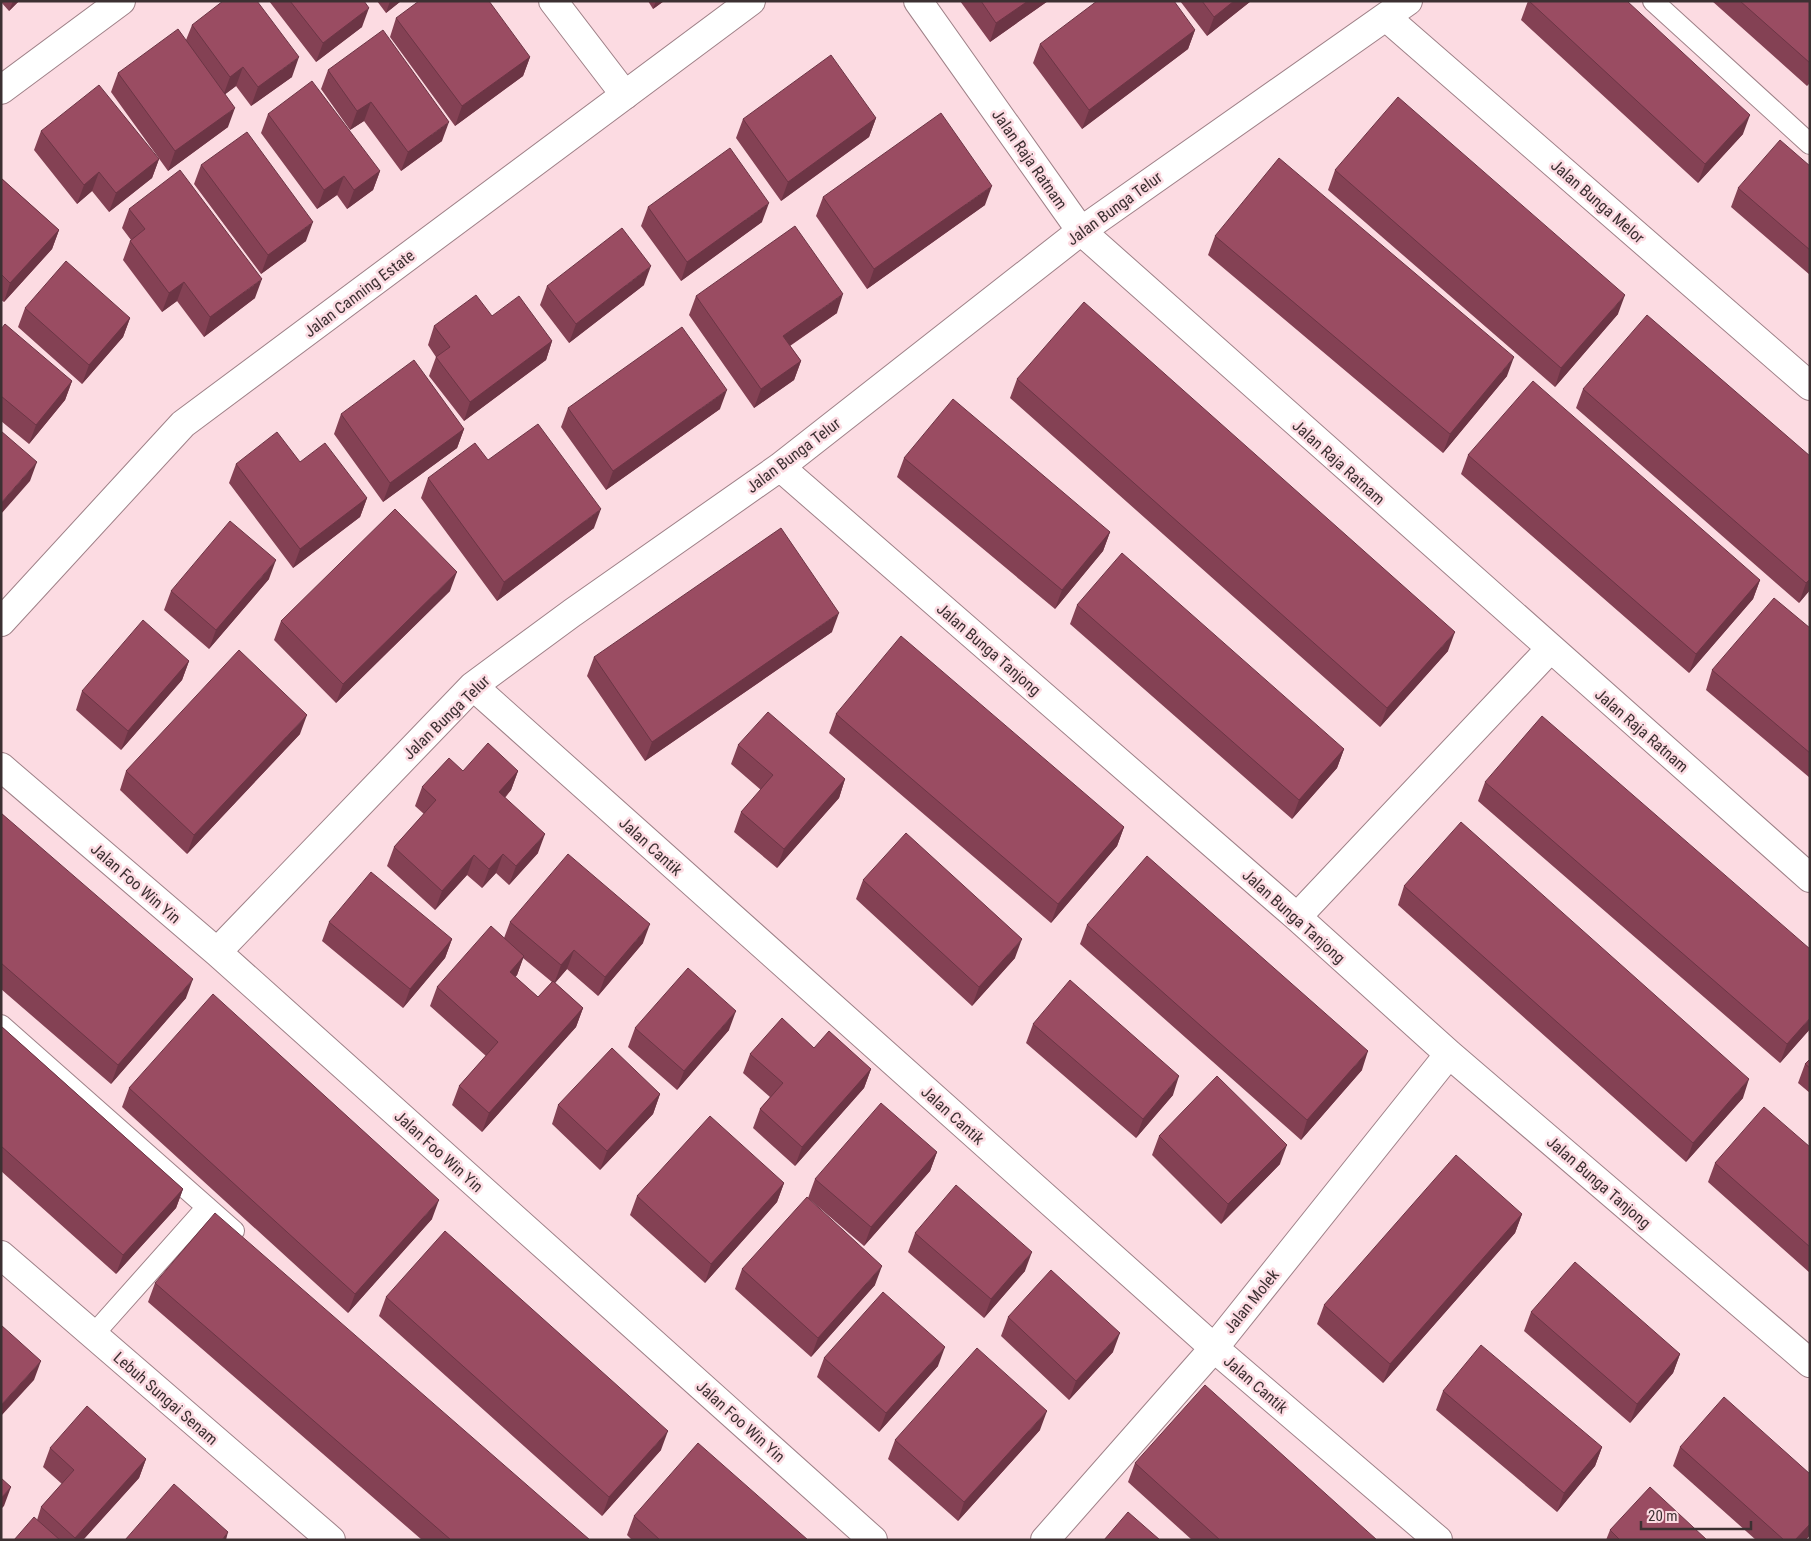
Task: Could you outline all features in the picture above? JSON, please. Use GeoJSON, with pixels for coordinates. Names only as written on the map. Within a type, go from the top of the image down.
{"type":"FeatureCollection","features":[{"type":"Feature","properties":{"kind":"street"},"geometry":{"type":"LineString","coordinates":[[1,90],[121,1]]}},
{"type":"Feature","properties":{"kind":"street"},"geometry":{"type":"LineString","coordinates":[[553,1],[625,95]]}},
{"type":"Feature","properties":{"kind":"street","name":"Jalan Canning Estate"},"geometry":{"type":"LineString","coordinates":[[1,622],[182,424],[751,1]]}},
{"type":"Feature","properties":{"kind":"street","name":"Jalan Raja Ratnam"},"geometry":{"type":"LineString","coordinates":[[918,1],[1081,231],[1810,878]]}},
{"type":"Feature","properties":{"kind":"street","name":"Jalan Bunga Telur"},"geometry":{"type":"LineString","coordinates":[[216,952],[473,686],[572,613],[780,467],[1081,231],[1408,1]]}},
{"type":"Feature","properties":{"kind":"street","name":"Jalan Bunga Melor"},"geometry":{"type":"LineString","coordinates":[[1386,17],[1810,386]]}},
{"type":"Feature","properties":{"kind":"street","name":"Jalan Bunga Tanjong"},"geometry":{"type":"LineString","coordinates":[[780,467],[1297,917],[1448,1054],[1810,1363]]}},
{"type":"Feature","properties":{"kind":"street"},"geometry":{"type":"LineString","coordinates":[[1297,917],[1550,649]]}},
{"type":"Feature","properties":{"kind":"street","name":"Jalan Cantik"},"geometry":{"type":"LineString","coordinates":[[473,686],[1214,1348],[1438,1540]]}},
{"type":"Feature","properties":{"kind":"street","name":"Jalan Foo Win Yin"},"geometry":{"type":"LineString","coordinates":[[1,767],[216,952],[873,1540]]}},
{"type":"Feature","properties":{"kind":"street","name":"Jalan Molek"},"geometry":{"type":"LineString","coordinates":[[1044,1540],[1214,1348],[1448,1054]]}},
{"type":"Feature","properties":{"kind":"street","name":"Lebuh Sungai Senam"},"geometry":{"type":"LineString","coordinates":[[1,1255],[331,1540]]}},
{"type":"Feature","properties":{"kind":"lane"},"geometry":{"type":"LineString","coordinates":[[1653,1],[1810,144]]}},
{"type":"Feature","properties":{"kind":"lane"},"geometry":{"type":"LineString","coordinates":[[1,1025],[251,1246]]}},
{"type":"Feature","properties":{"kind":"lane"},"geometry":{"type":"LineString","coordinates":[[93,1335],[207,1207]]}},
{"type":"Feature","properties":{"kind":"building"},"geometry":{"type":"Polygon","coordinates":[[[223,1],[257,1],[299,57],[258,87],[243,67],[230,77],[192,25],[223,1]]]}},
{"type":"Feature","properties":{"kind":"building"},"geometry":{"type":"Polygon","coordinates":[[[290,1],[364,1],[369,8],[323,43],[290,1]]]}},
{"type":"Feature","properties":{"kind":"building"},"geometry":{"type":"Polygon","coordinates":[[[419,1],[489,1],[530,57],[462,106],[396,18],[419,1]]]}},
{"type":"Feature","properties":{"kind":"building"},"geometry":{"type":"Polygon","coordinates":[[[981,1],[1028,1],[996,23],[981,1]]]}},
{"type":"Feature","properties":{"kind":"building"},"geometry":{"type":"Polygon","coordinates":[[[1097,1],[1174,1],[1195,30],[1089,110],[1040,44],[1097,1]]]}},
{"type":"Feature","properties":{"kind":"building"},"geometry":{"type":"Polygon","coordinates":[[[1202,1],[1234,1],[1214,17],[1202,1]]]}},
{"type":"Feature","properties":{"kind":"building"},"geometry":{"type":"Polygon","coordinates":[[[1529,1],[1627,1],[1750,115],[1705,164],[1529,1]]]}},
{"type":"Feature","properties":{"kind":"building"},"geometry":{"type":"Polygon","coordinates":[[[1740,1],[1810,1],[1810,63],[1740,1]]]}},
{"type":"Feature","properties":{"kind":"building"},"geometry":{"type":"Polygon","coordinates":[[[178,29],[235,108],[175,151],[118,73],[178,29]]]}},
{"type":"Feature","properties":{"kind":"building"},"geometry":{"type":"Polygon","coordinates":[[[383,30],[449,122],[408,152],[371,102],[357,111],[328,70],[383,30]]]}},
{"type":"Feature","properties":{"kind":"building"},"geometry":{"type":"Polygon","coordinates":[[[831,55],[876,118],[788,182],[743,119],[831,55]]]}},
{"type":"Feature","properties":{"kind":"building"},"geometry":{"type":"Polygon","coordinates":[[[312,81],[380,171],[354,190],[344,176],[324,190],[268,114],[312,81]]]}},
{"type":"Feature","properties":{"kind":"building"},"geometry":{"type":"Polygon","coordinates":[[[99,85],[159,159],[116,193],[99,172],[84,185],[41,131],[99,85]]]}},
{"type":"Feature","properties":{"kind":"building"},"geometry":{"type":"Polygon","coordinates":[[[1398,97],[1625,295],[1561,368],[1335,170],[1398,97]]]}},
{"type":"Feature","properties":{"kind":"building"},"geometry":{"type":"Polygon","coordinates":[[[941,113],[992,186],[874,269],[823,197],[941,113]]]}},
{"type":"Feature","properties":{"kind":"building"},"geometry":{"type":"Polygon","coordinates":[[[247,132],[313,222],[268,255],[201,165],[247,132]]]}},
{"type":"Feature","properties":{"kind":"building"},"geometry":{"type":"Polygon","coordinates":[[[1780,140],[1810,166],[1810,250],[1738,188],[1780,140]]]}},
{"type":"Feature","properties":{"kind":"building"},"geometry":{"type":"Polygon","coordinates":[[[730,148],[769,203],[687,262],[648,207],[730,148]]]}},
{"type":"Feature","properties":{"kind":"building"},"geometry":{"type":"Polygon","coordinates":[[[1279,158],[1514,357],[1450,434],[1215,236],[1279,158]]]}},
{"type":"Feature","properties":{"kind":"building"},"geometry":{"type":"Polygon","coordinates":[[[180,170],[262,279],[210,317],[184,282],[169,293],[130,241],[145,229],[129,209],[180,170]]]}},
{"type":"Feature","properties":{"kind":"building"},"geometry":{"type":"Polygon","coordinates":[[[1,178],[59,230],[10,283],[1,274],[1,178]]]}},
{"type":"Feature","properties":{"kind":"building"},"geometry":{"type":"Polygon","coordinates":[[[795,226],[843,294],[783,336],[801,361],[761,389],[696,296],[795,226]]]}},
{"type":"Feature","properties":{"kind":"building"},"geometry":{"type":"Polygon","coordinates":[[[622,228],[651,266],[576,324],[547,286],[622,228]]]}},
{"type":"Feature","properties":{"kind":"building"},"geometry":{"type":"Polygon","coordinates":[[[66,261],[130,318],[89,365],[25,308],[66,261]]]}},
{"type":"Feature","properties":{"kind":"building"},"geometry":{"type":"Polygon","coordinates":[[[476,295],[492,316],[519,296],[552,341],[470,402],[436,357],[450,347],[434,326],[476,295]]]}},
{"type":"Feature","properties":{"kind":"building"},"geometry":{"type":"Polygon","coordinates":[[[1084,302],[1455,632],[1387,708],[1017,379],[1084,302]]]}},
{"type":"Feature","properties":{"kind":"building"},"geometry":{"type":"Polygon","coordinates":[[[1647,315],[1810,456],[1810,579],[1806,583],[1583,389],[1647,315]]]}},
{"type":"Feature","properties":{"kind":"building"},"geometry":{"type":"Polygon","coordinates":[[[5,324],[72,381],[36,425],[1,396],[1,329],[5,324]]]}},
{"type":"Feature","properties":{"kind":"building"},"geometry":{"type":"Polygon","coordinates":[[[682,327],[727,390],[613,471],[568,408],[682,327]]]}},
{"type":"Feature","properties":{"kind":"building"},"geometry":{"type":"Polygon","coordinates":[[[414,360],[464,429],[390,483],[341,414],[414,360]]]}},
{"type":"Feature","properties":{"kind":"building"},"geometry":{"type":"Polygon","coordinates":[[[1533,381],[1760,580],[1696,654],[1468,455],[1533,381]]]}},
{"type":"Feature","properties":{"kind":"building"},"geometry":{"type":"Polygon","coordinates":[[[953,399],[1110,532],[1062,590],[904,458],[953,399]]]}},
{"type":"Feature","properties":{"kind":"building"},"geometry":{"type":"Polygon","coordinates":[[[538,424],[601,509],[504,582],[428,478],[475,443],[488,460],[538,424]]]}},
{"type":"Feature","properties":{"kind":"building"},"geometry":{"type":"Polygon","coordinates":[[[1,431],[37,462],[1,503],[1,431]]]}},
{"type":"Feature","properties":{"kind":"building"},"geometry":{"type":"Polygon","coordinates":[[[277,432],[300,462],[325,443],[367,498],[300,549],[236,464],[277,432]]]}},
{"type":"Feature","properties":{"kind":"building"},"geometry":{"type":"Polygon","coordinates":[[[395,509],[457,572],[343,684],[281,621],[395,509]]]}},
{"type":"Feature","properties":{"kind":"building"},"geometry":{"type":"Polygon","coordinates":[[[230,521],[276,560],[216,630],[171,591],[230,521]]]}},
{"type":"Feature","properties":{"kind":"building"},"geometry":{"type":"Polygon","coordinates":[[[781,528],[839,613],[652,742],[594,657],[781,528]]]}},
{"type":"Feature","properties":{"kind":"building"},"geometry":{"type":"Polygon","coordinates":[[[1122,553],[1344,749],[1299,800],[1077,605],[1122,553]]]}},
{"type":"Feature","properties":{"kind":"building"},"geometry":{"type":"Polygon","coordinates":[[[1774,598],[1810,628],[1810,753],[1712,670],[1774,598]]]}},
{"type":"Feature","properties":{"kind":"building"},"geometry":{"type":"Polygon","coordinates":[[[143,620],[189,661],[128,731],[82,691],[143,620]]]}},
{"type":"Feature","properties":{"kind":"building"},"geometry":{"type":"Polygon","coordinates":[[[901,636],[1124,827],[1058,904],[836,714],[901,636]]]}},
{"type":"Feature","properties":{"kind":"building"},"geometry":{"type":"Polygon","coordinates":[[[239,650],[307,715],[194,835],[126,771],[239,650]]]}},
{"type":"Feature","properties":{"kind":"building"},"geometry":{"type":"Polygon","coordinates":[[[768,712],[845,779],[784,849],[741,812],[773,775],[738,745],[768,712]]]}},
{"type":"Feature","properties":{"kind":"building"},"geometry":{"type":"Polygon","coordinates":[[[1542,716],[1810,949],[1810,1018],[1787,1044],[1485,782],[1542,716]]]}},
{"type":"Feature","properties":{"kind":"building"},"geometry":{"type":"Polygon","coordinates":[[[488,743],[518,771],[499,792],[545,834],[516,866],[503,854],[489,869],[474,855],[442,891],[394,847],[436,800],[422,787],[449,758],[463,771],[488,743]]]}},
{"type":"Feature","properties":{"kind":"building"},"geometry":{"type":"Polygon","coordinates":[[[1,813],[193,979],[118,1065],[1,963],[1,813]]]}},
{"type":"Feature","properties":{"kind":"building"},"geometry":{"type":"Polygon","coordinates":[[[1461,822],[1749,1079],[1693,1143],[1404,886],[1461,822]]]}},
{"type":"Feature","properties":{"kind":"building"},"geometry":{"type":"Polygon","coordinates":[[[906,833],[1022,939],[979,987],[863,880],[906,833]]]}},
{"type":"Feature","properties":{"kind":"building"},"geometry":{"type":"Polygon","coordinates":[[[568,854],[650,924],[605,977],[574,950],[561,965],[510,922],[568,854]]]}},
{"type":"Feature","properties":{"kind":"building"},"geometry":{"type":"Polygon","coordinates":[[[1147,856],[1368,1051],[1307,1120],[1087,925],[1147,856]]]}},
{"type":"Feature","properties":{"kind":"building"},"geometry":{"type":"Polygon","coordinates":[[[371,872],[452,939],[410,989],[329,922],[371,872]]]}},
{"type":"Feature","properties":{"kind":"building"},"geometry":{"type":"Polygon","coordinates":[[[491,926],[524,956],[510,972],[538,997],[553,981],[583,1008],[489,1113],[459,1086],[498,1042],[437,987],[491,926]]]}},
{"type":"Feature","properties":{"kind":"building"},"geometry":{"type":"Polygon","coordinates":[[[688,968],[736,1011],[684,1071],[635,1028],[688,968]]]}},
{"type":"Feature","properties":{"kind":"building"},"geometry":{"type":"Polygon","coordinates":[[[1070,980],[1179,1076],[1143,1119],[1033,1024],[1070,980]]]}},
{"type":"Feature","properties":{"kind":"building"},"geometry":{"type":"Polygon","coordinates":[[[213,994],[439,1200],[355,1294],[129,1088],[213,994]]]}},
{"type":"Feature","properties":{"kind":"building"},"geometry":{"type":"Polygon","coordinates":[[[782,1018],[814,1048],[829,1031],[871,1069],[802,1147],[760,1109],[783,1083],[750,1054],[782,1018]]]}},
{"type":"Feature","properties":{"kind":"building"},"geometry":{"type":"Polygon","coordinates":[[[1,1026],[183,1189],[123,1255],[1,1146],[1,1026]]]}},
{"type":"Feature","properties":{"kind":"building"},"geometry":{"type":"Polygon","coordinates":[[[612,1048],[660,1094],[607,1151],[558,1105],[612,1048]]]}},
{"type":"Feature","properties":{"kind":"building"},"geometry":{"type":"Polygon","coordinates":[[[1810,1059],[1810,1068],[1805,1064],[1810,1059]]]}},
{"type":"Feature","properties":{"kind":"building"},"geometry":{"type":"Polygon","coordinates":[[[1217,1076],[1287,1145],[1228,1204],[1159,1136],[1217,1076]]]}},
{"type":"Feature","properties":{"kind":"building"},"geometry":{"type":"Polygon","coordinates":[[[881,1103],[937,1152],[871,1227],[815,1179],[881,1103]]]}},
{"type":"Feature","properties":{"kind":"building"},"geometry":{"type":"Polygon","coordinates":[[[1764,1107],[1810,1147],[1810,1247],[1715,1163],[1764,1107]]]}},
{"type":"Feature","properties":{"kind":"building"},"geometry":{"type":"Polygon","coordinates":[[[710,1116],[784,1183],[711,1264],[637,1196],[710,1116]]]}},
{"type":"Feature","properties":{"kind":"building"},"geometry":{"type":"Polygon","coordinates":[[[1456,1155],[1522,1214],[1390,1364],[1324,1305],[1456,1155]]]}},
{"type":"Feature","properties":{"kind":"building"},"geometry":{"type":"Polygon","coordinates":[[[956,1185],[1032,1252],[991,1299],[915,1233],[956,1185]]]}},
{"type":"Feature","properties":{"kind":"building"},"geometry":{"type":"Polygon","coordinates":[[[807,1197],[882,1266],[818,1338],[742,1269],[807,1197]]]}},
{"type":"Feature","properties":{"kind":"building"},"geometry":{"type":"Polygon","coordinates":[[[215,1213],[590,1540],[451,1540],[155,1283],[215,1213]]]}},
{"type":"Feature","properties":{"kind":"building"},"geometry":{"type":"Polygon","coordinates":[[[445,1231],[668,1431],[609,1497],[386,1297],[445,1231]]]}},
{"type":"Feature","properties":{"kind":"building"},"geometry":{"type":"Polygon","coordinates":[[[1575,1262],[1680,1354],[1637,1404],[1531,1312],[1575,1262]]]}},
{"type":"Feature","properties":{"kind":"building"},"geometry":{"type":"Polygon","coordinates":[[[1051,1270],[1120,1333],[1076,1381],[1008,1317],[1051,1270]]]}},
{"type":"Feature","properties":{"kind":"building"},"geometry":{"type":"Polygon","coordinates":[[[883,1292],[945,1347],[886,1413],[824,1358],[883,1292]]]}},
{"type":"Feature","properties":{"kind":"building"},"geometry":{"type":"Polygon","coordinates":[[[1,1325],[41,1361],[1,1405],[1,1325]]]}},
{"type":"Feature","properties":{"kind":"building"},"geometry":{"type":"Polygon","coordinates":[[[1481,1345],[1602,1447],[1564,1493],[1443,1391],[1481,1345]]]}},
{"type":"Feature","properties":{"kind":"building"},"geometry":{"type":"Polygon","coordinates":[[[977,1348],[1047,1411],[964,1502],[895,1440],[977,1348]]]}},
{"type":"Feature","properties":{"kind":"building"},"geometry":{"type":"Polygon","coordinates":[[[1205,1385],[1377,1540],[1220,1540],[1135,1463],[1205,1385]]]}},
{"type":"Feature","properties":{"kind":"building"},"geometry":{"type":"Polygon","coordinates":[[[1724,1397],[1810,1474],[1810,1524],[1795,1540],[1784,1540],[1680,1447],[1724,1397]]]}},
{"type":"Feature","properties":{"kind":"building"},"geometry":{"type":"Polygon","coordinates":[[[87,1406],[146,1459],[75,1538],[41,1507],[74,1470],[50,1448],[87,1406]]]}},
{"type":"Feature","properties":{"kind":"building"},"geometry":{"type":"Polygon","coordinates":[[[698,1443],[808,1540],[660,1540],[634,1516],[698,1443]]]}},
{"type":"Feature","properties":{"kind":"building"},"geometry":{"type":"Polygon","coordinates":[[[1,1478],[11,1487],[1,1498],[1,1478]]]}},
{"type":"Feature","properties":{"kind":"building"},"geometry":{"type":"Polygon","coordinates":[[[174,1484],[228,1532],[222,1540],[125,1540],[174,1484]]]}},
{"type":"Feature","properties":{"kind":"building"},"geometry":{"type":"Polygon","coordinates":[[[1650,1487],[1707,1540],[1620,1540],[1610,1530],[1650,1487]]]}},
{"type":"Feature","properties":{"kind":"building"},"geometry":{"type":"Polygon","coordinates":[[[1128,1512],[1160,1540],[1104,1540],[1128,1512]]]}},
{"type":"Feature","properties":{"kind":"building"},"geometry":{"type":"Polygon","coordinates":[[[34,1517],[60,1540],[14,1540],[34,1517]]]}}]}
